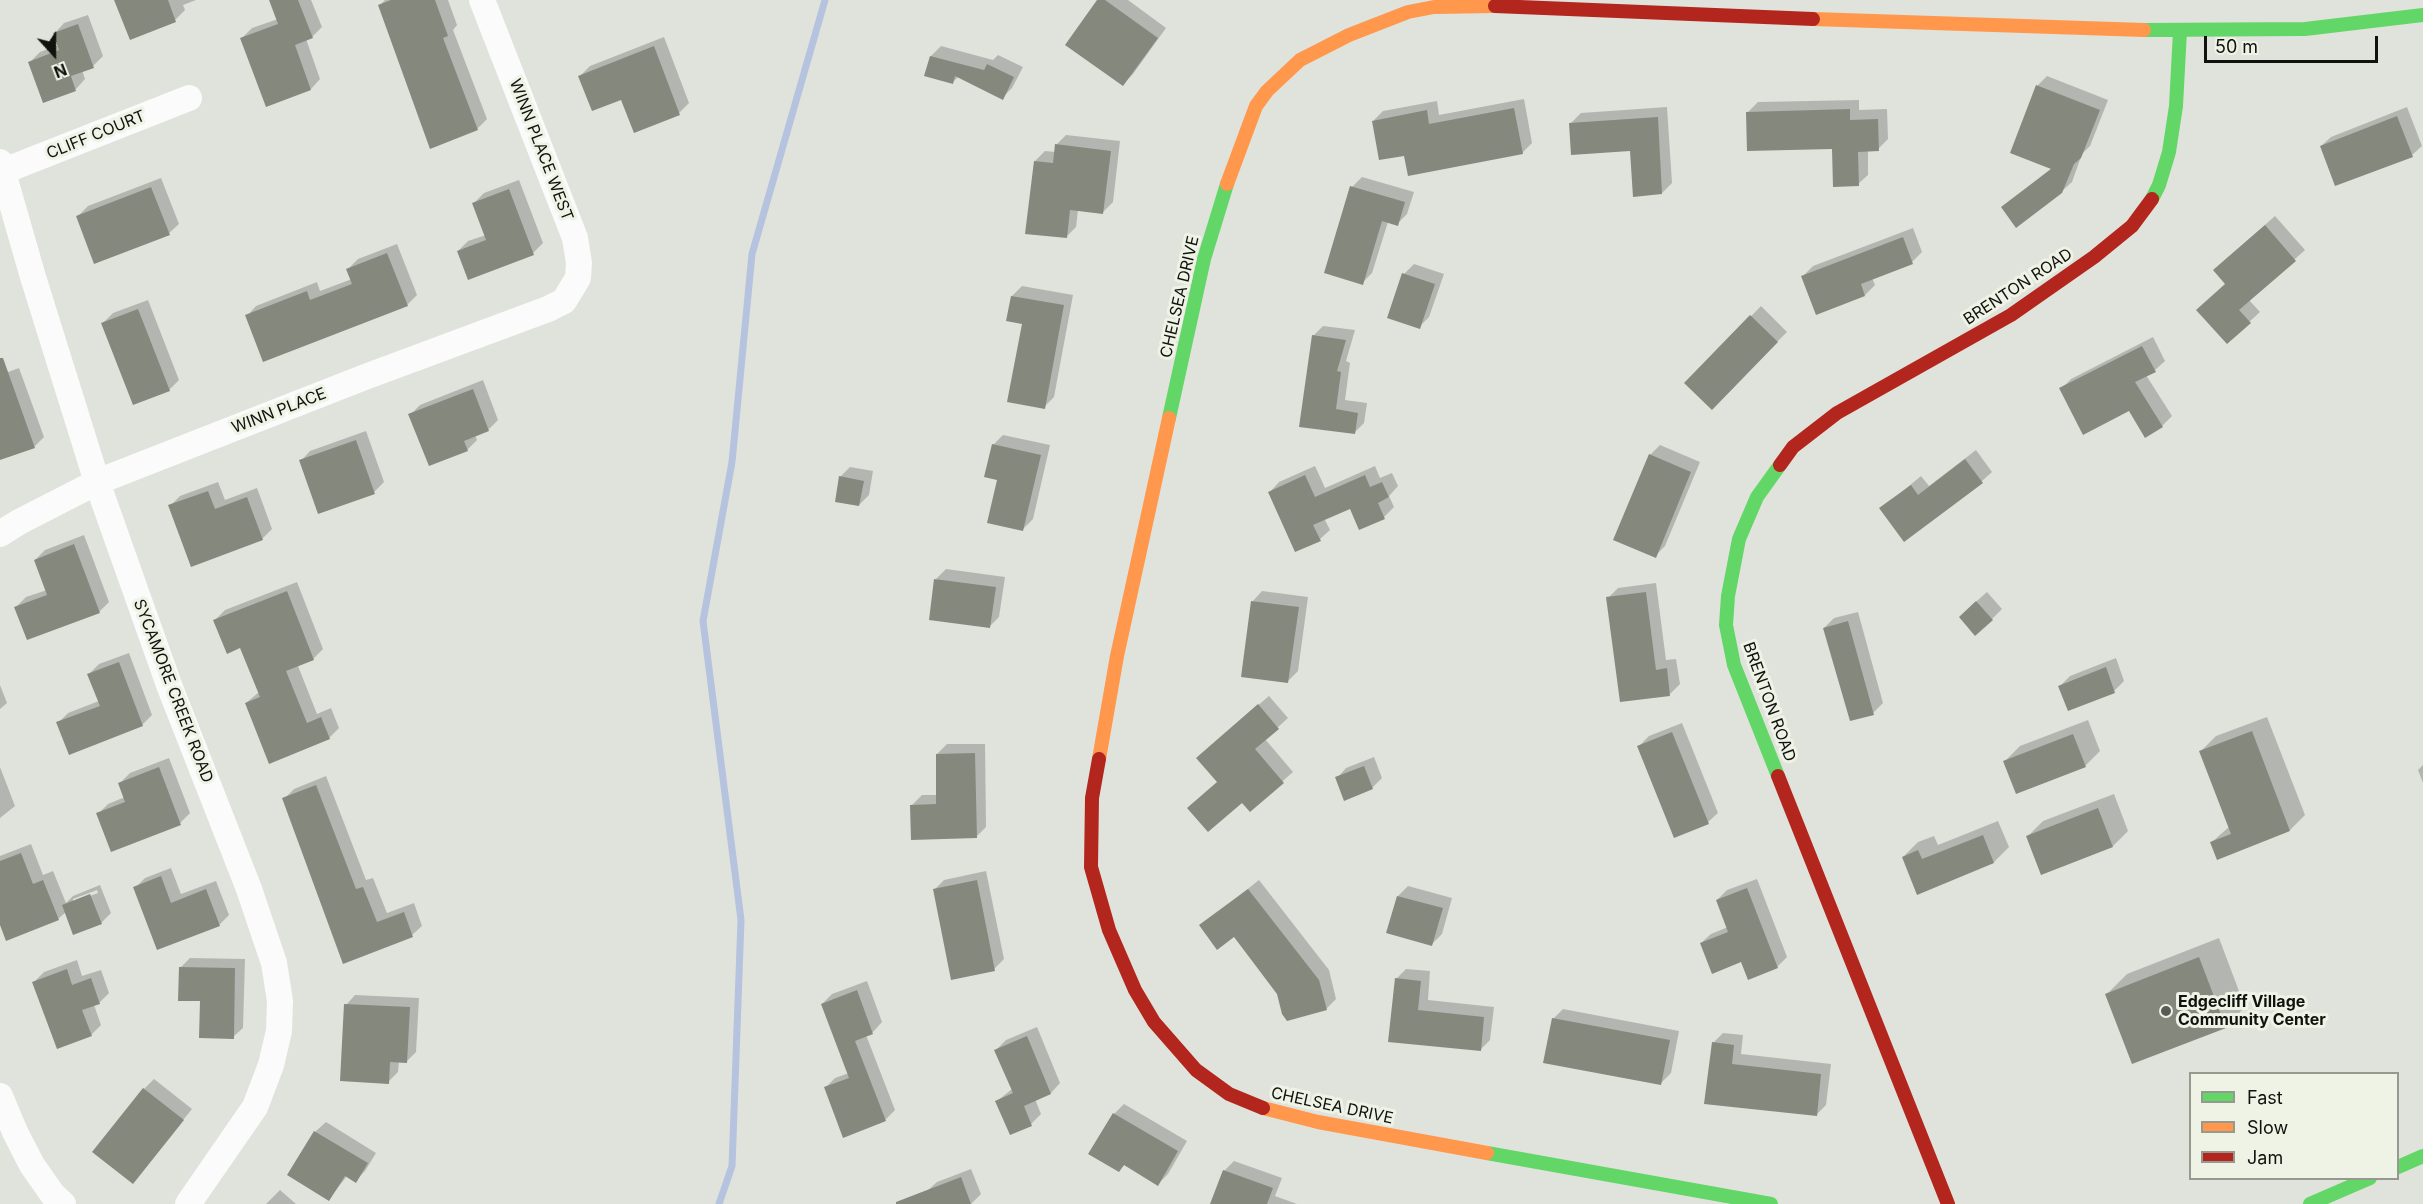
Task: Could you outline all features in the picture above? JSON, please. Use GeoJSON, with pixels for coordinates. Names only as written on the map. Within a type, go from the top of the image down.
{"type":"FeatureCollection","features":[{"type":"Feature","properties":{"kind":"street","name":"WINN PLACE WEST"},"geometry":{"type":"LineString","coordinates":[[482,0],[575,238],[579,263],[578,279],[564,301]]}},
{"type":"Feature","properties":{"kind":"street","name":"CHELSEA DRIVE"},"geometry":{"type":"LineString","coordinates":[[1771,1204],[1318,1122],[1257,1107],[1229,1094],[1196,1070],[1154,1022],[1135,990],[1108,930],[1091,867],[1092,798],[1117,656],[1204,259],[1232,166],[1256,106],[1267,91],[1300,60],[1349,35],[1408,12],[1434,7],[1491,6],[2061,29],[2181,31],[2305,29],[2423,15]]}},
{"type":"Feature","properties":{"kind":"street","name":"BRENTON ROAD"},"geometry":{"type":"LineString","coordinates":[[1948,1204],[1734,665],[1726,625],[1728,596],[1739,539],[1757,497],[1793,447],[1837,413],[2011,315],[2094,257],[2132,226],[2148,206],[2159,185],[2169,152],[2176,106],[2181,31]]}},
{"type":"Feature","properties":{"kind":"street","name":"CLIFF COURT"},"geometry":{"type":"LineString","coordinates":[[2,166],[189,98]]}},
{"type":"Feature","properties":{"kind":"street","name":"SYCAMORE CREEK ROAD"},"geometry":{"type":"LineString","coordinates":[[2,166],[33,277],[97,482],[169,685],[249,889],[274,963],[280,1001],[279,1031],[271,1065],[255,1107],[188,1204]]}},
{"type":"Feature","properties":{"kind":"street","name":"WINN PLACE"},"geometry":{"type":"LineString","coordinates":[[0,534],[97,482],[564,301]]}},
{"type":"Feature","properties":{"kind":"street"},"geometry":{"type":"LineString","coordinates":[[0,1096],[32,1165],[53,1195],[63,1204]]}},
{"type":"Feature","properties":{"kind":"street"},"geometry":{"type":"LineString","coordinates":[[2399,1166],[2423,1156]]}},
{"type":"Feature","properties":{"kind":"street"},"geometry":{"type":"LineString","coordinates":[[2310,1204],[2368,1180]]}},
{"type":"Feature","properties":{"kind":"building"},"geometry":{"type":"Polygon","coordinates":[[[114,0],[168,0],[176,22],[130,40],[114,0]]]}},
{"type":"Feature","properties":{"kind":"building"},"geometry":{"type":"Polygon","coordinates":[[[269,0],[298,0],[313,38],[295,45],[311,90],[266,107],[240,38],[278,24],[269,0]]]}},
{"type":"Feature","properties":{"kind":"building"},"geometry":{"type":"Polygon","coordinates":[[[391,0],[435,0],[448,36],[443,38],[478,130],[430,149],[378,5],[391,0]]]}},
{"type":"Feature","properties":{"kind":"building"},"geometry":{"type":"Polygon","coordinates":[[[1097,0],[1105,0],[1158,38],[1123,86],[1065,45],[1097,0]]]}},
{"type":"Feature","properties":{"kind":"building"},"geometry":{"type":"Polygon","coordinates":[[[78,24],[94,68],[71,76],[76,91],[43,103],[28,62],[59,50],[53,33],[78,24]]]}},
{"type":"Feature","properties":{"kind":"building"},"geometry":{"type":"Polygon","coordinates":[[[654,46],[680,115],[634,133],[621,100],[592,111],[578,76],[654,46]]]}},
{"type":"Feature","properties":{"kind":"building"},"geometry":{"type":"Polygon","coordinates":[[[930,56],[984,70],[987,64],[1014,77],[1003,100],[955,76],[953,84],[924,76],[930,56]]]}},
{"type":"Feature","properties":{"kind":"building"},"geometry":{"type":"Polygon","coordinates":[[[2036,85],[2100,110],[2081,158],[2074,164],[2062,193],[2016,228],[2001,207],[2051,169],[2010,153],[2036,85]]]}},
{"type":"Feature","properties":{"kind":"building"},"geometry":{"type":"Polygon","coordinates":[[[1514,108],[1523,154],[1408,176],[1404,156],[1379,160],[1372,121],[1427,110],[1429,124],[1514,108]]]}},
{"type":"Feature","properties":{"kind":"building"},"geometry":{"type":"Polygon","coordinates":[[[1850,109],[1850,120],[1878,119],[1879,151],[1858,152],[1859,186],[1833,187],[1832,149],[1747,151],[1746,112],[1850,109]]]}},
{"type":"Feature","properties":{"kind":"building"},"geometry":{"type":"Polygon","coordinates":[[[2397,116],[2413,157],[2335,186],[2320,146],[2397,116]]]}},
{"type":"Feature","properties":{"kind":"building"},"geometry":{"type":"Polygon","coordinates":[[[1658,117],[1662,194],[1633,197],[1630,151],[1571,155],[1569,123],[1658,117]]]}},
{"type":"Feature","properties":{"kind":"building"},"geometry":{"type":"Polygon","coordinates":[[[1055,144],[1111,151],[1103,214],[1070,210],[1067,238],[1025,234],[1034,161],[1053,163],[1055,144]]]}},
{"type":"Feature","properties":{"kind":"building"},"geometry":{"type":"Polygon","coordinates":[[[1350,186],[1405,202],[1398,226],[1382,221],[1363,285],[1324,273],[1350,186]]]}},
{"type":"Feature","properties":{"kind":"building"},"geometry":{"type":"Polygon","coordinates":[[[151,187],[170,235],[94,264],[76,216],[151,187]]]}},
{"type":"Feature","properties":{"kind":"building"},"geometry":{"type":"Polygon","coordinates":[[[509,189],[534,255],[468,280],[457,251],[486,240],[472,203],[509,189]]]}},
{"type":"Feature","properties":{"kind":"building"},"geometry":{"type":"Polygon","coordinates":[[[2265,225],[2296,261],[2239,310],[2251,323],[2227,344],[2196,310],[2225,284],[2213,270],[2265,225]]]}},
{"type":"Feature","properties":{"kind":"building"},"geometry":{"type":"Polygon","coordinates":[[[1903,237],[1913,264],[1861,284],[1865,296],[1816,315],[1801,276],[1903,237]]]}},
{"type":"Feature","properties":{"kind":"building"},"geometry":{"type":"Polygon","coordinates":[[[387,253],[408,306],[263,362],[245,315],[307,291],[310,300],[352,284],[346,269],[387,253]]]}},
{"type":"Feature","properties":{"kind":"building"},"geometry":{"type":"Polygon","coordinates":[[[1402,273],[1435,284],[1420,329],[1387,318],[1402,273]]]}},
{"type":"Feature","properties":{"kind":"building"},"geometry":{"type":"Polygon","coordinates":[[[1011,296],[1064,305],[1045,409],[1007,402],[1022,324],[1006,321],[1011,296]]]}},
{"type":"Feature","properties":{"kind":"building"},"geometry":{"type":"Polygon","coordinates":[[[138,309],[170,391],[133,405],[101,323],[138,309]]]}},
{"type":"Feature","properties":{"kind":"building"},"geometry":{"type":"Polygon","coordinates":[[[1750,315],[1778,342],[1712,410],[1684,383],[1750,315]]]}},
{"type":"Feature","properties":{"kind":"building"},"geometry":{"type":"Polygon","coordinates":[[[1312,335],[1346,340],[1337,371],[1341,372],[1336,409],[1358,413],[1355,434],[1299,427],[1312,335]]]}},
{"type":"Feature","properties":{"kind":"building"},"geometry":{"type":"Polygon","coordinates":[[[2142,346],[2156,372],[2135,382],[2163,427],[2145,438],[2129,411],[2083,435],[2059,388],[2142,346]]]}},
{"type":"Feature","properties":{"kind":"building"},"geometry":{"type":"Polygon","coordinates":[[[0,358],[3,358],[35,448],[0,460],[0,358]]]}},
{"type":"Feature","properties":{"kind":"building"},"geometry":{"type":"Polygon","coordinates":[[[473,389],[489,431],[464,441],[468,451],[429,466],[408,414],[473,389]]]}},
{"type":"Feature","properties":{"kind":"building"},"geometry":{"type":"Polygon","coordinates":[[[356,440],[375,494],[318,514],[299,460],[356,440]]]}},
{"type":"Feature","properties":{"kind":"building"},"geometry":{"type":"Polygon","coordinates":[[[992,444],[1041,455],[1023,531],[987,523],[997,480],[984,477],[992,444]]]}},
{"type":"Feature","properties":{"kind":"building"},"geometry":{"type":"Polygon","coordinates":[[[1649,454],[1691,472],[1656,558],[1613,540],[1649,454]]]}},
{"type":"Feature","properties":{"kind":"building"},"geometry":{"type":"Polygon","coordinates":[[[1965,459],[1983,483],[1904,542],[1879,508],[1911,485],[1918,495],[1965,459]]]}},
{"type":"Feature","properties":{"kind":"building"},"geometry":{"type":"Polygon","coordinates":[[[1305,475],[1315,497],[1365,475],[1370,487],[1382,482],[1389,497],[1378,503],[1385,519],[1359,530],[1350,509],[1313,525],[1321,541],[1295,552],[1268,492],[1305,475]]]}},
{"type":"Feature","properties":{"kind":"building"},"geometry":{"type":"Polygon","coordinates":[[[839,476],[864,481],[859,506],[835,502],[839,476]]]}},
{"type":"Feature","properties":{"kind":"building"},"geometry":{"type":"Polygon","coordinates":[[[208,491],[215,509],[247,497],[263,540],[191,567],[168,505],[208,491]]]}},
{"type":"Feature","properties":{"kind":"building"},"geometry":{"type":"Polygon","coordinates":[[[74,544],[100,613],[27,640],[14,607],[47,595],[34,560],[74,544]]]}},
{"type":"Feature","properties":{"kind":"building"},"geometry":{"type":"Polygon","coordinates":[[[934,579],[996,587],[990,628],[929,620],[934,579]]]}},
{"type":"Feature","properties":{"kind":"building"},"geometry":{"type":"Polygon","coordinates":[[[287,591],[314,660],[286,671],[307,723],[321,717],[330,739],[269,764],[245,703],[260,697],[240,648],[227,654],[213,620],[287,591]]]}},
{"type":"Feature","properties":{"kind":"building"},"geometry":{"type":"Polygon","coordinates":[[[1646,592],[1656,670],[1667,668],[1670,696],[1620,702],[1606,597],[1646,592]]]}},
{"type":"Feature","properties":{"kind":"building"},"geometry":{"type":"Polygon","coordinates":[[[1251,601],[1299,607],[1288,683],[1241,677],[1251,601]]]}},
{"type":"Feature","properties":{"kind":"building"},"geometry":{"type":"Polygon","coordinates":[[[1976,601],[1993,620],[1975,636],[1959,617],[1976,601]]]}},
{"type":"Feature","properties":{"kind":"building"},"geometry":{"type":"Polygon","coordinates":[[[1848,621],[1874,715],[1850,721],[1823,628],[1848,621]]]}},
{"type":"Feature","properties":{"kind":"building"},"geometry":{"type":"Polygon","coordinates":[[[119,662],[143,726],[69,755],[56,722],[100,706],[87,674],[119,662]]]}},
{"type":"Feature","properties":{"kind":"building"},"geometry":{"type":"Polygon","coordinates":[[[2106,667],[2115,693],[2068,711],[2058,686],[2106,667]]]}},
{"type":"Feature","properties":{"kind":"building"},"geometry":{"type":"Polygon","coordinates":[[[1258,704],[1279,729],[1255,749],[1284,783],[1250,812],[1242,803],[1208,832],[1187,808],[1217,782],[1196,758],[1258,704]]]}},
{"type":"Feature","properties":{"kind":"building"},"geometry":{"type":"Polygon","coordinates":[[[2252,731],[2290,831],[2217,860],[2210,842],[2231,834],[2199,751],[2252,731]]]}},
{"type":"Feature","properties":{"kind":"building"},"geometry":{"type":"Polygon","coordinates":[[[1672,732],[1709,824],[1674,838],[1637,746],[1672,732]]]}},
{"type":"Feature","properties":{"kind":"building"},"geometry":{"type":"Polygon","coordinates":[[[2073,734],[2086,767],[2016,794],[2003,761],[2073,734]]]}},
{"type":"Feature","properties":{"kind":"building"},"geometry":{"type":"Polygon","coordinates":[[[975,753],[977,838],[911,840],[910,805],[936,804],[936,754],[975,753]]]}},
{"type":"Feature","properties":{"kind":"building"},"geometry":{"type":"Polygon","coordinates":[[[1364,766],[1373,789],[1344,801],[1335,777],[1364,766]]]}},
{"type":"Feature","properties":{"kind":"building"},"geometry":{"type":"Polygon","coordinates":[[[159,767],[181,825],[111,852],[96,813],[125,802],[118,783],[159,767]]]}},
{"type":"Feature","properties":{"kind":"building"},"geometry":{"type":"Polygon","coordinates":[[[316,785],[356,889],[363,887],[377,922],[404,912],[413,937],[343,964],[282,798],[316,785]]]}},
{"type":"Feature","properties":{"kind":"building"},"geometry":{"type":"Polygon","coordinates":[[[2098,808],[2113,847],[2041,875],[2026,836],[2098,808]]]}},
{"type":"Feature","properties":{"kind":"building"},"geometry":{"type":"Polygon","coordinates":[[[1983,835],[1994,863],[1917,895],[1902,857],[1918,850],[1922,859],[1983,835]]]}},
{"type":"Feature","properties":{"kind":"building"},"geometry":{"type":"Polygon","coordinates":[[[21,853],[33,884],[43,880],[59,920],[6,941],[0,925],[0,861],[21,853]]]}},
{"type":"Feature","properties":{"kind":"building"},"geometry":{"type":"Polygon","coordinates":[[[161,876],[171,903],[206,889],[220,926],[157,950],[133,887],[161,876]]]}},
{"type":"Feature","properties":{"kind":"building"},"geometry":{"type":"Polygon","coordinates":[[[977,880],[995,971],[951,980],[933,889],[977,880]]]}},
{"type":"Feature","properties":{"kind":"building"},"geometry":{"type":"Polygon","coordinates":[[[1747,888],[1778,968],[1748,980],[1741,962],[1712,974],[1700,943],[1728,932],[1716,900],[1747,888]]]}},
{"type":"Feature","properties":{"kind":"building"},"geometry":{"type":"Polygon","coordinates":[[[1248,889],[1319,980],[1327,1010],[1287,1021],[1282,1014],[1277,994],[1234,937],[1217,950],[1199,925],[1248,889]]]}},
{"type":"Feature","properties":{"kind":"building"},"geometry":{"type":"Polygon","coordinates":[[[90,894],[102,924],[73,935],[62,905],[90,894]]]}},
{"type":"Feature","properties":{"kind":"building"},"geometry":{"type":"Polygon","coordinates":[[[1397,896],[1443,908],[1432,946],[1386,933],[1397,896]]]}},
{"type":"Feature","properties":{"kind":"building","name":"Edgecliff Village Community Center"},"geometry":{"type":"Polygon","coordinates":[[[2199,957],[2226,1028],[2132,1064],[2105,994],[2199,957]]]}},
{"type":"Feature","properties":{"kind":"building"},"geometry":{"type":"Polygon","coordinates":[[[179,967],[235,968],[234,1039],[199,1038],[200,1001],[178,1001],[179,967]]]}},
{"type":"Feature","properties":{"kind":"building"},"geometry":{"type":"Polygon","coordinates":[[[67,969],[72,985],[91,978],[100,1004],[82,1010],[92,1036],[57,1049],[32,982],[67,969]]]}},
{"type":"Feature","properties":{"kind":"building"},"geometry":{"type":"Polygon","coordinates":[[[1395,978],[1421,981],[1418,1010],[1484,1017],[1481,1051],[1388,1042],[1395,978]]]}},
{"type":"Feature","properties":{"kind":"building"},"geometry":{"type":"Polygon","coordinates":[[[857,990],[873,1034],[855,1041],[886,1121],[843,1138],[824,1087],[849,1078],[821,1004],[857,990]]]}},
{"type":"Feature","properties":{"kind":"building"},"geometry":{"type":"Polygon","coordinates":[[[344,1004],[410,1007],[407,1063],[390,1062],[389,1084],[340,1081],[344,1004]]]}},
{"type":"Feature","properties":{"kind":"building"},"geometry":{"type":"Polygon","coordinates":[[[1552,1018],[1670,1040],[1661,1085],[1543,1063],[1552,1018]]]}},
{"type":"Feature","properties":{"kind":"building"},"geometry":{"type":"Polygon","coordinates":[[[1027,1036],[1051,1094],[1024,1106],[1032,1126],[1010,1135],[995,1101],[1013,1093],[994,1050],[1027,1036]]]}},
{"type":"Feature","properties":{"kind":"building"},"geometry":{"type":"Polygon","coordinates":[[[1712,1042],[1734,1045],[1732,1064],[1821,1074],[1817,1116],[1704,1104],[1712,1042]]]}},
{"type":"Feature","properties":{"kind":"building"},"geometry":{"type":"Polygon","coordinates":[[[143,1088],[184,1120],[133,1184],[92,1152],[143,1088]]]}},
{"type":"Feature","properties":{"kind":"building"},"geometry":{"type":"Polygon","coordinates":[[[1113,1113],[1178,1151],[1158,1186],[1124,1165],[1119,1172],[1088,1154],[1113,1113]]]}},
{"type":"Feature","properties":{"kind":"building"},"geometry":{"type":"Polygon","coordinates":[[[314,1131],[368,1163],[356,1183],[345,1176],[329,1201],[287,1175],[314,1131]]]}},
{"type":"Feature","properties":{"kind":"building"},"geometry":{"type":"Polygon","coordinates":[[[1223,1170],[1273,1188],[1267,1204],[1210,1204],[1223,1170]]]}},
{"type":"Feature","properties":{"kind":"building"},"geometry":{"type":"Polygon","coordinates":[[[961,1177],[971,1204],[896,1204],[896,1202],[961,1177]]]}},
{"type":"Feature","properties":{"kind":"waterway"},"geometry":{"type":"LineString","coordinates":[[719,1204],[732,1166],[741,920],[703,621],[732,462],[752,254],[825,0]]}},
{"type":"Feature","properties":{"kind":"traffic: fast"},"geometry":{"type":"LineString","coordinates":[[2144,30],[2305,29],[2423,15]]}},
{"type":"Feature","properties":{"kind":"traffic: fast"},"geometry":{"type":"LineString","coordinates":[[2152,199],[2159,185],[2169,152],[2176,106],[2180,31]]}},
{"type":"Feature","properties":{"kind":"traffic: fast"},"geometry":{"type":"LineString","coordinates":[[1169,418],[1204,259],[1227,184]]}},
{"type":"Feature","properties":{"kind":"traffic: fast"},"geometry":{"type":"LineString","coordinates":[[1778,776],[1734,665],[1726,625],[1728,596],[1739,539],[1757,497],[1780,465]]}},
{"type":"Feature","properties":{"kind":"traffic: fast"},"geometry":{"type":"LineString","coordinates":[[1487,1153],[1771,1204]]}},
{"type":"Feature","properties":{"kind":"traffic: fast"},"geometry":{"type":"LineString","coordinates":[[2399,1167],[2423,1156]]}},
{"type":"Feature","properties":{"kind":"traffic: fast"},"geometry":{"type":"LineString","coordinates":[[2310,1204],[2365,1180]]}},
{"type":"Feature","properties":{"kind":"traffic: slow"},"geometry":{"type":"LineString","coordinates":[[1227,184],[1256,106],[1267,91],[1300,60],[1349,35],[1408,12],[1434,7],[1495,6]]}},
{"type":"Feature","properties":{"kind":"traffic: slow"},"geometry":{"type":"LineString","coordinates":[[1813,19],[2144,30]]}},
{"type":"Feature","properties":{"kind":"traffic: slow"},"geometry":{"type":"LineString","coordinates":[[1099,759],[1117,656],[1169,418]]}},
{"type":"Feature","properties":{"kind":"traffic: slow"},"geometry":{"type":"LineString","coordinates":[[1263,1108],[1318,1122],[1487,1153]]}},
{"type":"Feature","properties":{"kind":"traffic: jam"},"geometry":{"type":"LineString","coordinates":[[1495,6],[1813,19]]}},
{"type":"Feature","properties":{"kind":"traffic: jam"},"geometry":{"type":"LineString","coordinates":[[1780,465],[1793,447],[1837,413],[2011,315],[2094,257],[2132,226],[2152,199]]}},
{"type":"Feature","properties":{"kind":"traffic: jam"},"geometry":{"type":"LineString","coordinates":[[1099,759],[1092,798],[1091,867],[1109,930],[1135,990],[1154,1022],[1196,1070],[1229,1094],[1263,1108]]}},
{"type":"Feature","properties":{"kind":"traffic: jam"},"geometry":{"type":"LineString","coordinates":[[1778,776],[1948,1204]]}},
{"type":"Feature","properties":{"kind":"place","name":"Edgecliff Village Community Center"},"geometry":{"type":"Point","coordinates":[2166,1011]}}]}
